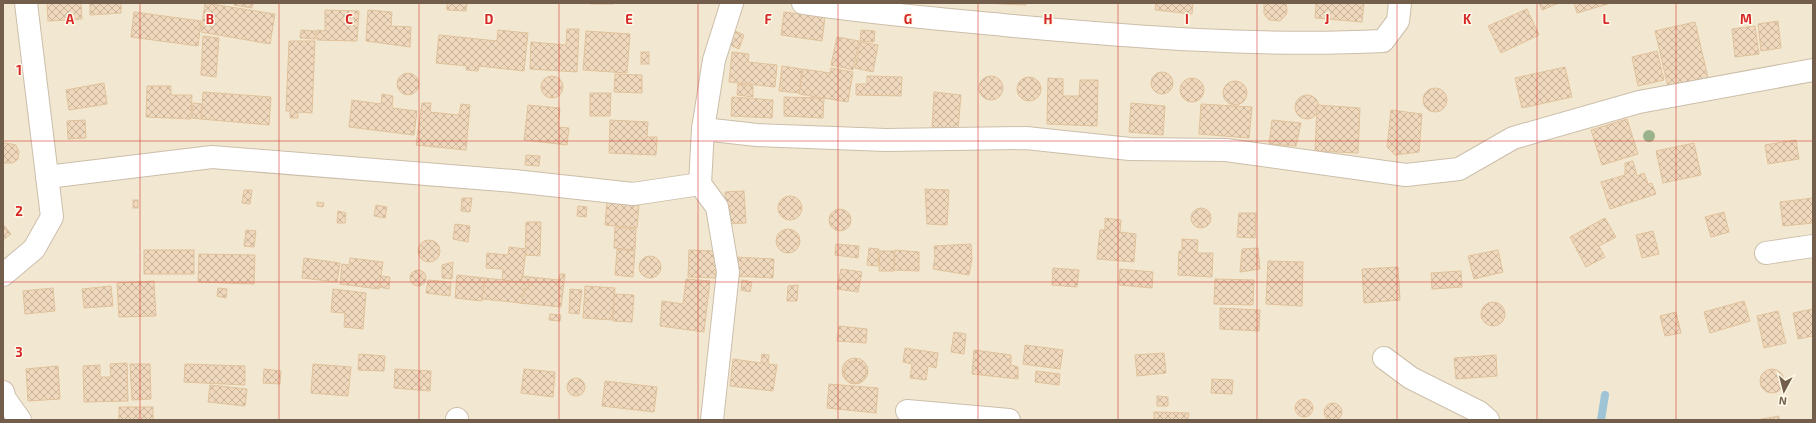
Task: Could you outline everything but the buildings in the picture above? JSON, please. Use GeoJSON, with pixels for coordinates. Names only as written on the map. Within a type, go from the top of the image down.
{"type":"FeatureCollection","features":[{"type":"Feature","properties":{"kind":"street"},"geometry":{"type":"LineString","coordinates":[[3,275],[34,249],[52,217],[26,3]]}},
{"type":"Feature","properties":{"kind":"street"},"geometry":{"type":"LineString","coordinates":[[712,420],[728,272],[717,208],[700,184],[703,129],[714,60],[732,3]]}},
{"type":"Feature","properties":{"kind":"street"},"geometry":{"type":"LineString","coordinates":[[803,3],[844,10],[1066,30],[1244,42],[1325,44],[1382,41],[1398,21],[1400,3]]}},
{"type":"Feature","properties":{"kind":"street"},"geometry":{"type":"LineString","coordinates":[[703,129],[757,135],[886,140],[1026,138],[1130,149],[1226,150],[1406,175],[1459,169],[1513,138],[1639,102],[1813,70]]}},
{"type":"Feature","properties":{"kind":"street"},"geometry":{"type":"LineString","coordinates":[[46,177],[212,157],[514,181],[633,194],[700,184]]}},
{"type":"Feature","properties":{"kind":"street"},"geometry":{"type":"LineString","coordinates":[[1766,253],[1813,246]]}},
{"type":"Feature","properties":{"kind":"street"},"geometry":{"type":"LineString","coordinates":[[1384,358],[1411,378],[1479,412],[1488,420]]}},
{"type":"Feature","properties":{"kind":"street"},"geometry":{"type":"LineString","coordinates":[[4,398],[20,420]]}},
{"type":"Feature","properties":{"kind":"street"},"geometry":{"type":"LineString","coordinates":[[907,411],[1009,420]]}},
{"type":"Feature","properties":{"kind":"shaded area"},"geometry":{"type":"Polygon","coordinates":[[[3,3],[1813,3],[1813,420],[3,420],[3,3]]]}},
{"type":"Feature","properties":{"kind":"waterway"},"geometry":{"type":"LineString","coordinates":[[1601,420],[1605,395]]}}]}
